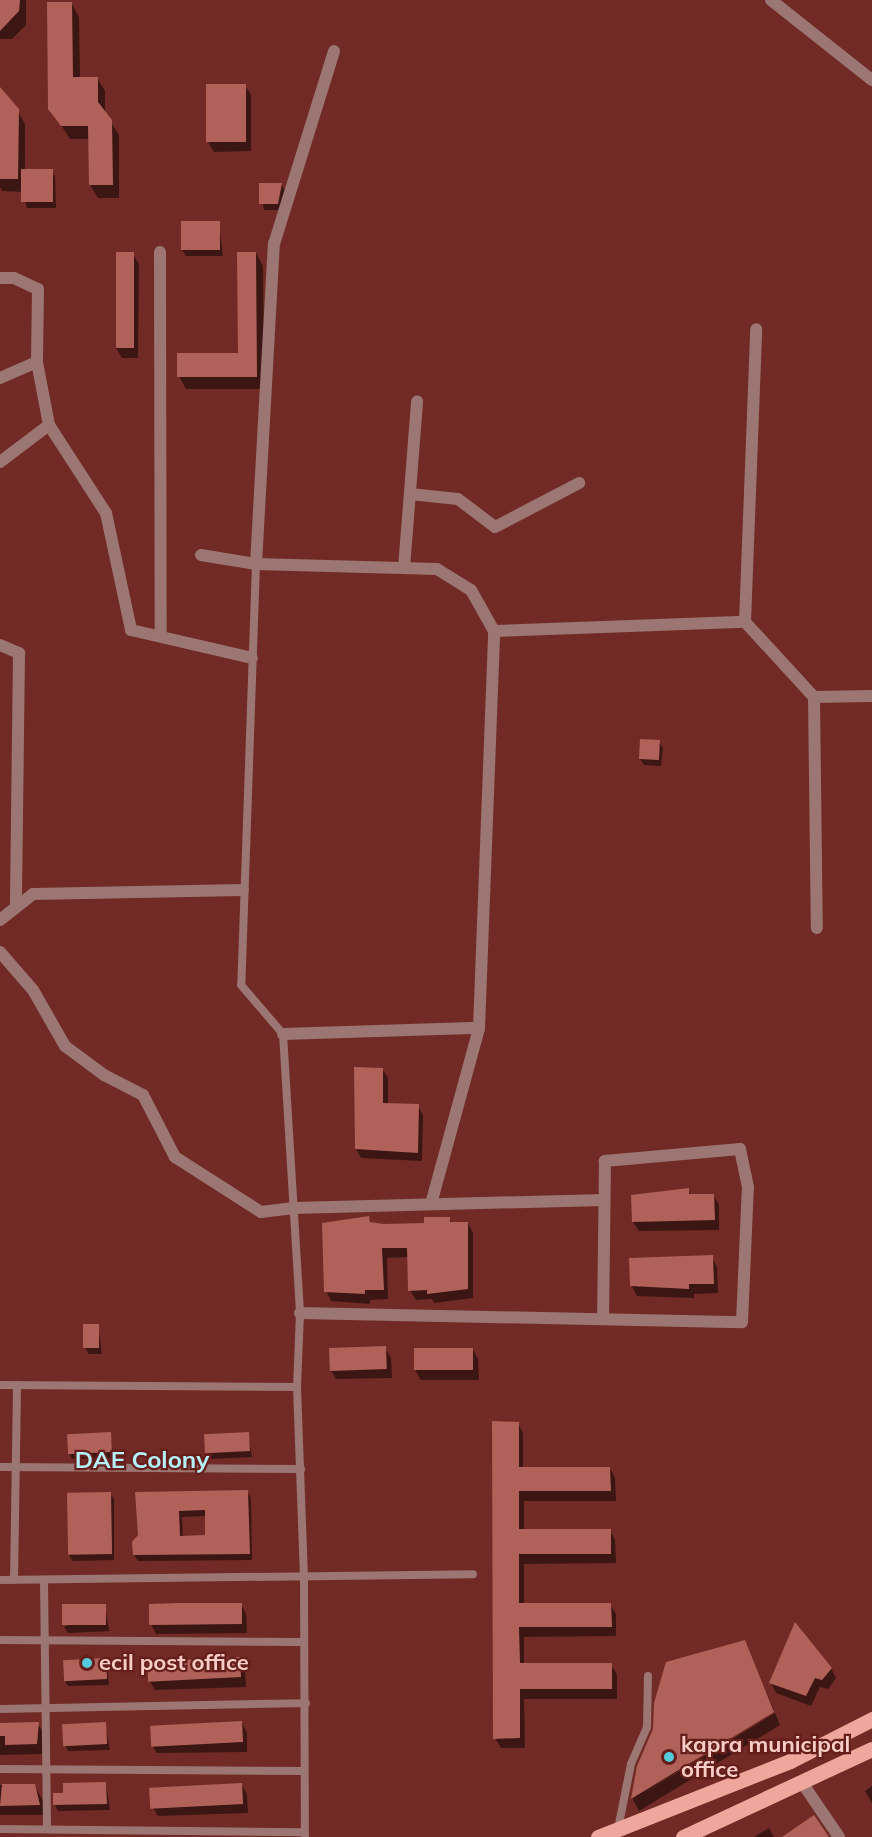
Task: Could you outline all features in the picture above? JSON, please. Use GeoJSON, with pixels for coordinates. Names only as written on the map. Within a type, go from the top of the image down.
{"type":"FeatureCollection","features":[{"type":"Feature","properties":{"kind":"main road"},"geometry":{"type":"LineString","coordinates":[[598,1837],[790,1761],[872,1719]]}},
{"type":"Feature","properties":{"kind":"main road"},"geometry":{"type":"LineString","coordinates":[[687,1837],[803,1784],[872,1749]]}},
{"type":"Feature","properties":{"kind":"street"},"geometry":{"type":"LineString","coordinates":[[771,0],[872,80]]}},
{"type":"Feature","properties":{"kind":"street"},"geometry":{"type":"LineString","coordinates":[[256,564],[274,244],[334,51]]}},
{"type":"Feature","properties":{"kind":"street"},"geometry":{"type":"LineString","coordinates":[[160,252],[161,635]]}},
{"type":"Feature","properties":{"kind":"street"},"geometry":{"type":"LineString","coordinates":[[0,278],[14,278],[39,289],[37,362],[50,425],[106,513],[131,630],[161,635],[252,658]]}},
{"type":"Feature","properties":{"kind":"street"},"geometry":{"type":"LineString","coordinates":[[756,329],[745,622],[814,697],[817,928]]}},
{"type":"Feature","properties":{"kind":"street"},"geometry":{"type":"LineString","coordinates":[[0,378],[37,362]]}},
{"type":"Feature","properties":{"kind":"street"},"geometry":{"type":"LineString","coordinates":[[404,568],[417,402]]}},
{"type":"Feature","properties":{"kind":"street"},"geometry":{"type":"LineString","coordinates":[[0,462],[50,425]]}},
{"type":"Feature","properties":{"kind":"street"},"geometry":{"type":"LineString","coordinates":[[410,494],[458,499],[495,527],[579,483]]}},
{"type":"Feature","properties":{"kind":"street"},"geometry":{"type":"LineString","coordinates":[[201,555],[256,564],[437,569],[471,590],[494,631],[479,1028],[431,1204]]}},
{"type":"Feature","properties":{"kind":"street"},"geometry":{"type":"LineString","coordinates":[[494,631],[745,622]]}},
{"type":"Feature","properties":{"kind":"street"},"geometry":{"type":"LineString","coordinates":[[0,645],[19,653],[16,907]]}},
{"type":"Feature","properties":{"kind":"street"},"geometry":{"type":"LineString","coordinates":[[814,697],[872,696]]}},
{"type":"Feature","properties":{"kind":"street"},"geometry":{"type":"LineString","coordinates":[[0,920],[33,894],[243,890]]}},
{"type":"Feature","properties":{"kind":"street"},"geometry":{"type":"LineString","coordinates":[[0,952],[33,990],[65,1046],[104,1075],[143,1095],[175,1157],[261,1212],[294,1208],[604,1200]]}},
{"type":"Feature","properties":{"kind":"street"},"geometry":{"type":"LineString","coordinates":[[283,1034],[479,1028]]}},
{"type":"Feature","properties":{"kind":"street"},"geometry":{"type":"LineString","coordinates":[[300,1313],[742,1322],[748,1187],[740,1149],[605,1161],[603,1319]]}},
{"type":"Feature","properties":{"kind":"street"},"geometry":{"type":"LineString","coordinates":[[803,1784],[838,1837]]}},
{"type":"Feature","properties":{"kind":"lane"},"geometry":{"type":"LineString","coordinates":[[0,1829],[305,1834],[306,1703],[302,1642],[304,1578],[302,1469],[297,1387],[300,1313],[283,1034],[241,985],[256,564]]}},
{"type":"Feature","properties":{"kind":"lane"},"geometry":{"type":"LineString","coordinates":[[0,1385],[297,1387]]}},
{"type":"Feature","properties":{"kind":"lane"},"geometry":{"type":"LineString","coordinates":[[14,1580],[18,1467],[17,1385]]}},
{"type":"Feature","properties":{"kind":"lane"},"geometry":{"type":"LineString","coordinates":[[0,1467],[302,1469]]}},
{"type":"Feature","properties":{"kind":"lane"},"geometry":{"type":"LineString","coordinates":[[0,1580],[304,1578],[473,1574]]}},
{"type":"Feature","properties":{"kind":"lane"},"geometry":{"type":"LineString","coordinates":[[44,1580],[47,1829]]}},
{"type":"Feature","properties":{"kind":"lane"},"geometry":{"type":"LineString","coordinates":[[0,1640],[302,1642]]}},
{"type":"Feature","properties":{"kind":"lane"},"geometry":{"type":"LineString","coordinates":[[618,1829],[631,1764],[647,1727],[648,1676]]}},
{"type":"Feature","properties":{"kind":"lane"},"geometry":{"type":"LineString","coordinates":[[0,1709],[306,1703]]}},
{"type":"Feature","properties":{"kind":"lane"},"geometry":{"type":"LineString","coordinates":[[0,1769],[304,1771]]}},
{"type":"Feature","properties":{"kind":"building"},"geometry":{"type":"Polygon","coordinates":[[[0,0],[20,0],[19,11],[0,31],[0,0]]]}},
{"type":"Feature","properties":{"kind":"building"},"geometry":{"type":"Polygon","coordinates":[[[47,2],[72,2],[73,77],[98,77],[98,102],[112,120],[113,185],[89,185],[88,126],[61,126],[48,109],[47,2]]]}},
{"type":"Feature","properties":{"kind":"building"},"geometry":{"type":"Polygon","coordinates":[[[206,84],[246,84],[246,142],[206,142],[206,84]]]}},
{"type":"Feature","properties":{"kind":"building"},"geometry":{"type":"Polygon","coordinates":[[[0,87],[19,109],[18,179],[0,179],[0,87]]]}},
{"type":"Feature","properties":{"kind":"building"},"geometry":{"type":"Polygon","coordinates":[[[21,169],[53,169],[53,202],[21,202],[21,169]]]}},
{"type":"Feature","properties":{"kind":"building"},"geometry":{"type":"Polygon","coordinates":[[[259,183],[282,183],[278,204],[259,204],[259,183]]]}},
{"type":"Feature","properties":{"kind":"building"},"geometry":{"type":"Polygon","coordinates":[[[181,221],[220,221],[220,250],[181,250],[181,221]]]}},
{"type":"Feature","properties":{"kind":"building"},"geometry":{"type":"Polygon","coordinates":[[[116,252],[134,252],[134,348],[116,348],[116,252]]]}},
{"type":"Feature","properties":{"kind":"building"},"geometry":{"type":"Polygon","coordinates":[[[237,252],[256,252],[257,377],[177,377],[177,353],[238,353],[237,252]]]}},
{"type":"Feature","properties":{"kind":"building"},"geometry":{"type":"Polygon","coordinates":[[[640,739],[660,740],[659,760],[639,759],[640,739]]]}},
{"type":"Feature","properties":{"kind":"building"},"geometry":{"type":"Polygon","coordinates":[[[354,1067],[383,1068],[383,1103],[419,1104],[418,1153],[355,1149],[354,1067]]]}},
{"type":"Feature","properties":{"kind":"building"},"geometry":{"type":"Polygon","coordinates":[[[689,1188],[689,1194],[714,1194],[715,1220],[632,1222],[631,1195],[689,1188]]]}},
{"type":"Feature","properties":{"kind":"building"},"geometry":{"type":"Polygon","coordinates":[[[369,1216],[370,1222],[384,1224],[424,1223],[424,1217],[450,1217],[450,1222],[468,1222],[468,1289],[427,1294],[427,1290],[408,1291],[407,1248],[382,1248],[384,1290],[365,1290],[365,1294],[324,1292],[322,1223],[369,1216]]]}},
{"type":"Feature","properties":{"kind":"building"},"geometry":{"type":"Polygon","coordinates":[[[713,1255],[714,1284],[689,1284],[689,1289],[630,1286],[629,1258],[713,1255]]]}},
{"type":"Feature","properties":{"kind":"building"},"geometry":{"type":"Polygon","coordinates":[[[83,1324],[99,1324],[99,1348],[83,1348],[83,1324]]]}},
{"type":"Feature","properties":{"kind":"building"},"geometry":{"type":"Polygon","coordinates":[[[386,1346],[387,1369],[330,1371],[329,1348],[386,1346]]]}},
{"type":"Feature","properties":{"kind":"building"},"geometry":{"type":"Polygon","coordinates":[[[414,1348],[473,1348],[473,1370],[414,1370],[414,1348]]]}},
{"type":"Feature","properties":{"kind":"building"},"geometry":{"type":"Polygon","coordinates":[[[492,1421],[519,1422],[519,1467],[610,1467],[611,1491],[519,1491],[519,1529],[611,1529],[611,1554],[519,1554],[519,1603],[611,1603],[612,1627],[519,1627],[520,1663],[612,1663],[612,1689],[520,1689],[520,1738],[493,1739],[492,1421]]]}},
{"type":"Feature","properties":{"kind":"building"},"geometry":{"type":"Polygon","coordinates":[[[111,1432],[112,1452],[68,1454],[67,1434],[111,1432]]]}},
{"type":"Feature","properties":{"kind":"building"},"geometry":{"type":"Polygon","coordinates":[[[249,1432],[250,1451],[205,1453],[204,1434],[249,1432]]]}},
{"type":"Feature","properties":{"kind":"building"},"geometry":{"type":"Polygon","coordinates":[[[248,1490],[250,1554],[133,1555],[132,1542],[138,1535],[135,1492],[248,1490]],[[205,1510],[179,1511],[180,1536],[205,1535],[205,1510]]]}},
{"type":"Feature","properties":{"kind":"building"},"geometry":{"type":"Polygon","coordinates":[[[111,1492],[112,1554],[68,1555],[67,1493],[111,1492]]]}},
{"type":"Feature","properties":{"kind":"building"},"geometry":{"type":"Polygon","coordinates":[[[242,1603],[242,1624],[149,1625],[149,1604],[242,1603]]]}},
{"type":"Feature","properties":{"kind":"building"},"geometry":{"type":"Polygon","coordinates":[[[62,1604],[106,1604],[106,1625],[62,1625],[62,1604]]]}},
{"type":"Feature","properties":{"kind":"building"},"geometry":{"type":"Polygon","coordinates":[[[795,1622],[832,1668],[822,1680],[815,1678],[806,1696],[769,1683],[795,1622]]]}},
{"type":"Feature","properties":{"kind":"building","name":"kapra municipal office"},"geometry":{"type":"Polygon","coordinates":[[[745,1640],[774,1712],[631,1799],[637,1766],[653,1729],[654,1703],[666,1662],[745,1640]]]}},
{"type":"Feature","properties":{"kind":"building"},"geometry":{"type":"Polygon","coordinates":[[[240,1657],[241,1677],[148,1682],[147,1662],[240,1657]]]}},
{"type":"Feature","properties":{"kind":"building"},"geometry":{"type":"Polygon","coordinates":[[[106,1658],[107,1679],[64,1681],[63,1660],[106,1658]]]}},
{"type":"Feature","properties":{"kind":"building"},"geometry":{"type":"Polygon","coordinates":[[[242,1721],[243,1742],[151,1747],[150,1726],[242,1721]]]}},
{"type":"Feature","properties":{"kind":"building"},"geometry":{"type":"Polygon","coordinates":[[[39,1722],[37,1744],[5,1745],[5,1736],[0,1736],[0,1723],[39,1722]]]}},
{"type":"Feature","properties":{"kind":"building"},"geometry":{"type":"Polygon","coordinates":[[[106,1722],[107,1744],[63,1746],[62,1724],[106,1722]]]}},
{"type":"Feature","properties":{"kind":"building"},"geometry":{"type":"Polygon","coordinates":[[[106,1782],[107,1804],[53,1805],[53,1793],[63,1793],[63,1783],[106,1782]]]}},
{"type":"Feature","properties":{"kind":"building"},"geometry":{"type":"Polygon","coordinates":[[[242,1783],[243,1804],[150,1809],[149,1788],[242,1783]]]}},
{"type":"Feature","properties":{"kind":"building"},"geometry":{"type":"Polygon","coordinates":[[[2,1784],[35,1784],[40,1805],[0,1806],[2,1784]]]}},
{"type":"Feature","properties":{"kind":"building"},"geometry":{"type":"Polygon","coordinates":[[[814,1815],[829,1837],[782,1837],[814,1815]]]}},
{"type":"Feature","properties":{"kind":"place","name":"ecil post office"},"geometry":{"type":"Point","coordinates":[87,1663]}},
{"type":"Feature","properties":{"kind":"place","name":"kapra municipal office"},"geometry":{"type":"Point","coordinates":[669,1757]}},
{"type":"Feature","properties":{"kind":"district","name":"DAE Colony"},"geometry":{"type":"Point","coordinates":[142,1460]}}]}
